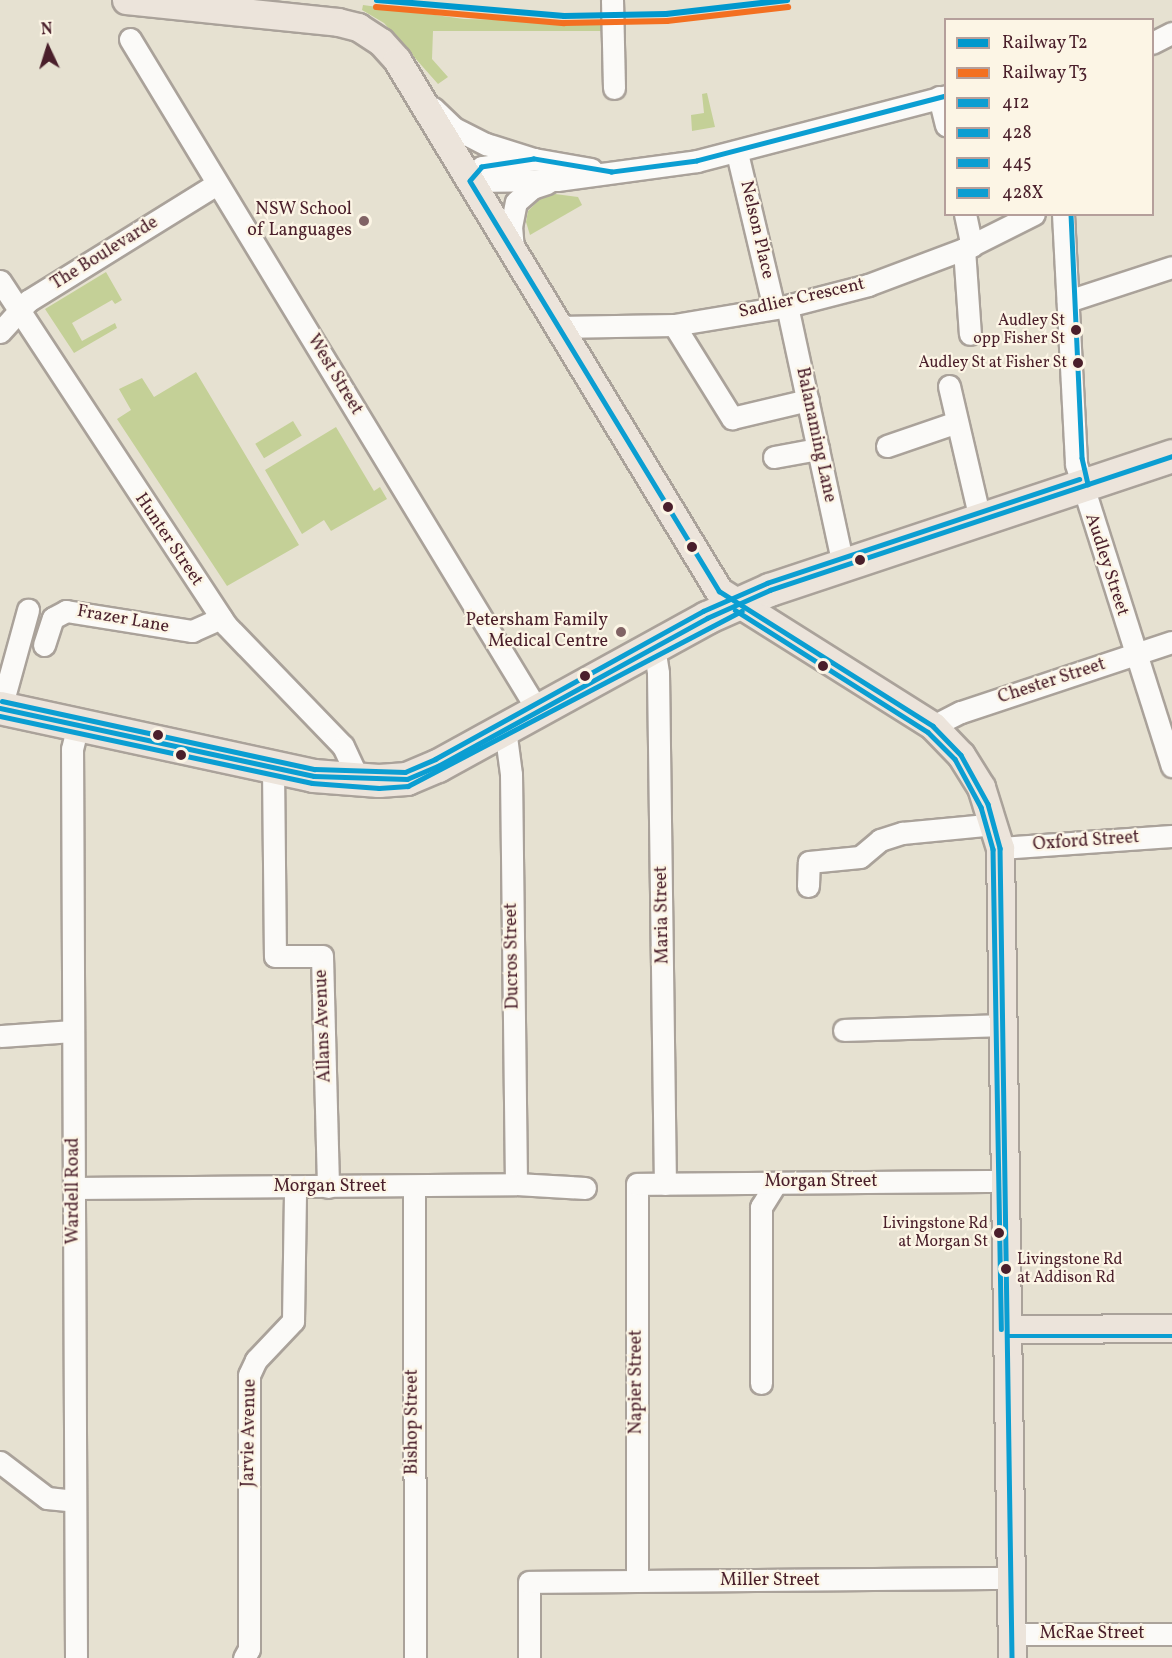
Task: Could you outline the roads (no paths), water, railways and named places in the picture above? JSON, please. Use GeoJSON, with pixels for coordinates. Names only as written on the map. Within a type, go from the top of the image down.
{"type":"FeatureCollection","features":[{"type":"Feature","properties":{"kind":"highway"},"geometry":{"type":"LineString","coordinates":[[0,708],[273,768],[359,780],[391,781],[415,777],[654,647],[739,604],[843,565],[1172,456]]}},
{"type":"Feature","properties":{"kind":"main road"},"geometry":{"type":"LineString","coordinates":[[126,0],[358,27],[381,42],[412,86],[718,591],[933,726],[961,755],[981,787],[997,836],[1006,1180],[1012,1646]]}},
{"type":"Feature","properties":{"kind":"main road"},"geometry":{"type":"LineString","coordinates":[[1008,1329],[1172,1328]]}},
{"type":"Feature","properties":{"kind":"street"},"geometry":{"type":"LineString","coordinates":[[612,0],[614,88]]}},
{"type":"Feature","properties":{"kind":"street"},"geometry":{"type":"LineString","coordinates":[[1154,42],[1172,33]]}},
{"type":"Feature","properties":{"kind":"street","name":"West Street"},"geometry":{"type":"LineString","coordinates":[[130,39],[538,711]]}},
{"type":"Feature","properties":{"kind":"street"},"geometry":{"type":"LineString","coordinates":[[412,86],[454,128],[469,137],[534,159],[612,172]]}},
{"type":"Feature","properties":{"kind":"street"},"geometry":{"type":"LineString","coordinates":[[470,181],[556,180],[737,153],[942,96],[944,115]]}},
{"type":"Feature","properties":{"kind":"street","name":"Nelson Place"},"geometry":{"type":"LineString","coordinates":[[737,153],[780,307]]}},
{"type":"Feature","properties":{"kind":"street"},"geometry":{"type":"LineString","coordinates":[[470,181],[482,167],[534,159]]}},
{"type":"Feature","properties":{"kind":"street"},"geometry":{"type":"LineString","coordinates":[[514,254],[511,227],[516,202],[532,188],[556,180]]}},
{"type":"Feature","properties":{"kind":"street","name":"The Boulevarde"},"geometry":{"type":"LineString","coordinates":[[0,332],[28,301],[218,184]]}},
{"type":"Feature","properties":{"kind":"street"},"geometry":{"type":"LineString","coordinates":[[965,216],[970,334]]}},
{"type":"Feature","properties":{"kind":"street","name":"Sadlier Crescent"},"geometry":{"type":"LineString","coordinates":[[557,327],[674,325],[780,307],[868,285],[968,248],[1030,216]]}},
{"type":"Feature","properties":{"kind":"street","name":"Audley Street"},"geometry":{"type":"LineString","coordinates":[[1063,216],[1075,459],[1081,486],[1172,766]]}},
{"type":"Feature","properties":{"kind":"street"},"geometry":{"type":"LineString","coordinates":[[1068,301],[1172,267]]}},
{"type":"Feature","properties":{"kind":"street","name":"Hunter Street"},"geometry":{"type":"LineString","coordinates":[[0,281],[221,618],[343,746],[359,780]]}},
{"type":"Feature","properties":{"kind":"street","name":"Balanaming Lane"},"geometry":{"type":"LineString","coordinates":[[780,307],[808,400],[843,565]]}},
{"type":"Feature","properties":{"kind":"street"},"geometry":{"type":"LineString","coordinates":[[674,325],[732,418],[808,400]]}},
{"type":"Feature","properties":{"kind":"street"},"geometry":{"type":"LineString","coordinates":[[949,386],[981,519]]}},
{"type":"Feature","properties":{"kind":"street"},"geometry":{"type":"LineString","coordinates":[[887,446],[957,422]]}},
{"type":"Feature","properties":{"kind":"street"},"geometry":{"type":"LineString","coordinates":[[774,457],[819,449]]}},
{"type":"Feature","properties":{"kind":"street"},"geometry":{"type":"LineString","coordinates":[[0,708],[27,610]]}},
{"type":"Feature","properties":{"kind":"street","name":"Frazer Lane"},"geometry":{"type":"LineString","coordinates":[[44,645],[53,618],[66,611],[192,631],[221,618]]}},
{"type":"Feature","properties":{"kind":"street","name":"Chester Street"},"geometry":{"type":"LineString","coordinates":[[933,726],[961,712],[1172,642]]}},
{"type":"Feature","properties":{"kind":"street","name":"Maria Street"},"geometry":{"type":"LineString","coordinates":[[654,647],[658,694],[665,1184]]}},
{"type":"Feature","properties":{"kind":"street","name":"Wardell Road"},"geometry":{"type":"LineString","coordinates":[[76,1658],[72,749],[78,724]]}},
{"type":"Feature","properties":{"kind":"street","name":"Ducros Street"},"geometry":{"type":"LineString","coordinates":[[505,729],[511,774],[516,1184]]}},
{"type":"Feature","properties":{"kind":"street","name":"Allans Avenue"},"geometry":{"type":"LineString","coordinates":[[273,768],[275,956],[322,956],[328,1186]]}},
{"type":"Feature","properties":{"kind":"street","name":"Oxford Street"},"geometry":{"type":"LineString","coordinates":[[808,886],[809,862],[860,857],[880,840],[902,833],[997,836],[1172,836]]}},
{"type":"Feature","properties":{"kind":"street"},"geometry":{"type":"LineString","coordinates":[[844,1030],[1003,1024]]}},
{"type":"Feature","properties":{"kind":"street"},"geometry":{"type":"LineString","coordinates":[[0,1036],[74,1031]]}},
{"type":"Feature","properties":{"kind":"street","name":"Morgan Street"},"geometry":{"type":"LineString","coordinates":[[637,1184],[1006,1180]]}},
{"type":"Feature","properties":{"kind":"street"},"geometry":{"type":"LineString","coordinates":[[761,1383],[760,1208],[776,1183]]}},
{"type":"Feature","properties":{"kind":"street","name":"Morgan Street"},"geometry":{"type":"LineString","coordinates":[[74,1188],[516,1184],[585,1188]]}},
{"type":"Feature","properties":{"kind":"street","name":"Napier Street"},"geometry":{"type":"LineString","coordinates":[[637,1184],[638,1580]]}},
{"type":"Feature","properties":{"kind":"street","name":"Bishop Street"},"geometry":{"type":"LineString","coordinates":[[414,1186],[415,1658]]}},
{"type":"Feature","properties":{"kind":"street","name":"Jarvie Avenue"},"geometry":{"type":"LineString","coordinates":[[244,1658],[249,1649],[249,1375],[256,1360],[289,1330],[293,1321],[295,1187]]}},
{"type":"Feature","properties":{"kind":"street"},"geometry":{"type":"LineString","coordinates":[[0,1462],[47,1498],[75,1501]]}},
{"type":"Feature","properties":{"kind":"street","name":"Miller Street"},"geometry":{"type":"LineString","coordinates":[[529,1658],[529,1582],[1011,1578]]}},
{"type":"Feature","properties":{"kind":"street","name":"McRae Street"},"geometry":{"type":"LineString","coordinates":[[1012,1646],[1172,1634]]}},
{"type":"Feature","properties":{"kind":"rail line","name":"T2"},"geometry":{"type":"LineString","coordinates":[[377,0],[564,16],[666,14],[787,0]]}},
{"type":"Feature","properties":{"kind":"rail line","name":"T3"},"geometry":{"type":"LineString","coordinates":[[376,7],[564,23],[667,21],[788,7]]}},
{"type":"Feature","properties":{"kind":"place","name":"NSW School of Languages"},"geometry":{"type":"Point","coordinates":[364,221]}},
{"type":"Feature","properties":{"kind":"place","name":"Audley St opp Fisher St"},"geometry":{"type":"Point","coordinates":[1076,330]}},
{"type":"Feature","properties":{"kind":"place","name":"Audley St at Fisher St"},"geometry":{"type":"Point","coordinates":[1078,363]}},
{"type":"Feature","properties":{"kind":"place","name":"Petersham Family Medical Centre"},"geometry":{"type":"Point","coordinates":[621,632]}},
{"type":"Feature","properties":{"kind":"place","name":"Livingstone Rd at Morgan St"},"geometry":{"type":"Point","coordinates":[999,1233]}},
{"type":"Feature","properties":{"kind":"place","name":"Livingstone Rd at Addison Rd"},"geometry":{"type":"Point","coordinates":[1006,1269]}}]}
